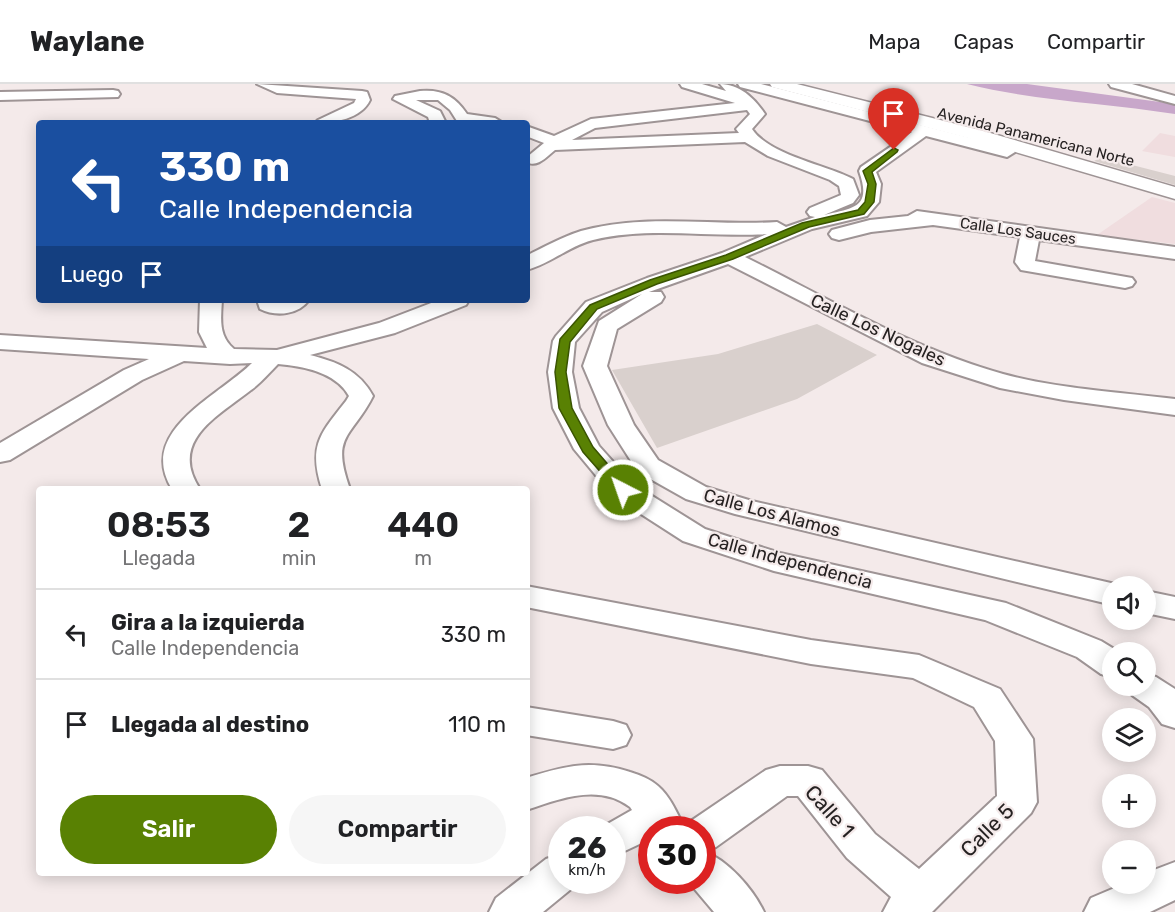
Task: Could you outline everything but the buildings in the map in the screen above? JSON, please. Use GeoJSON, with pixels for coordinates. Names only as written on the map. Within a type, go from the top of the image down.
{"type":"FeatureCollection","features":[{"type":"Feature","properties":{"kind":"highway","name":"Avenida Panamericana Norte"},"geometry":{"type":"LineString","coordinates":[[778,84],[1175,193]]}},
{"type":"Feature","properties":{"kind":"highway","name":"Avenida Panamericana Norte"},"geometry":{"type":"LineString","coordinates":[[826,84],[1120,157]]}},
{"type":"Feature","properties":{"kind":"highway","name":"Avenida Panamericana Norte"},"geometry":{"type":"LineString","coordinates":[[1000,146],[1085,158],[1175,180]]}},
{"type":"Feature","properties":{"kind":"street"},"geometry":{"type":"LineString","coordinates":[[40,96],[54,84]]}},
{"type":"Feature","properties":{"kind":"street"},"geometry":{"type":"LineString","coordinates":[[264,84],[277,89],[362,96],[360,106],[330,120]]}},
{"type":"Feature","properties":{"kind":"street"},"geometry":{"type":"LineString","coordinates":[[687,84],[748,103]]}},
{"type":"Feature","properties":{"kind":"street"},"geometry":{"type":"LineString","coordinates":[[727,84],[758,114],[744,129],[747,137]]}},
{"type":"Feature","properties":{"kind":"street"},"geometry":{"type":"LineString","coordinates":[[745,84],[923,131],[1000,146]]}},
{"type":"Feature","properties":{"kind":"street"},"geometry":{"type":"LineString","coordinates":[[1116,84],[1175,100]]}},
{"type":"Feature","properties":{"kind":"street"},"geometry":{"type":"LineString","coordinates":[[0,96],[113,94]]}},
{"type":"Feature","properties":{"kind":"street"},"geometry":{"type":"LineString","coordinates":[[437,120],[435,114],[394,96],[437,94],[453,102],[462,118],[475,120]]}},
{"type":"Feature","properties":{"kind":"street"},"geometry":{"type":"LineString","coordinates":[[533,160],[553,143],[591,124],[748,103]]}},
{"type":"Feature","properties":{"kind":"street"},"geometry":{"type":"LineString","coordinates":[[861,212],[870,202],[872,184],[867,171],[923,131]]}},
{"type":"Feature","properties":{"kind":"street"},"geometry":{"type":"LineString","coordinates":[[530,132],[553,143],[747,137],[772,153],[833,173],[847,183],[850,195],[841,202],[812,214],[744,231]]}},
{"type":"Feature","properties":{"kind":"street","name":"Calle Los Sauces"},"geometry":{"type":"LineString","coordinates":[[861,212],[936,219],[1175,253]]}},
{"type":"Feature","properties":{"kind":"street","name":"Calle Independencia"},"geometry":{"type":"LineString","coordinates":[[861,212],[806,225],[736,261],[654,282],[594,307],[564,341],[560,372],[566,408],[587,449],[623,490],[694,535],[774,561],[994,611],[1089,649],[1102,658]]}},
{"type":"Feature","properties":{"kind":"street","name":"Calle Los Alamos"},"geometry":{"type":"LineString","coordinates":[[936,219],[870,226],[736,261],[647,300],[607,326],[595,366],[621,425],[648,465],[696,493],[745,508],[1102,591]]}},
{"type":"Feature","properties":{"kind":"street"},"geometry":{"type":"LineString","coordinates":[[530,262],[588,235],[615,231],[652,229],[744,231],[806,225]]}},
{"type":"Feature","properties":{"kind":"street"},"geometry":{"type":"LineString","coordinates":[[1031,232],[1025,262],[1028,266],[1125,282]]}},
{"type":"Feature","properties":{"kind":"street","name":"Calle Los Nogales"},"geometry":{"type":"LineString","coordinates":[[736,261],[930,358],[1000,381],[1064,393],[1175,407]]}},
{"type":"Feature","properties":{"kind":"street"},"geometry":{"type":"LineString","coordinates":[[211,303],[209,327],[212,337],[216,347],[230,357]]}},
{"type":"Feature","properties":{"kind":"street"},"geometry":{"type":"LineString","coordinates":[[268,303],[272,307],[280,308],[294,303]]}},
{"type":"Feature","properties":{"kind":"street"},"geometry":{"type":"LineString","coordinates":[[184,486],[174,459],[178,444],[207,410],[244,383],[271,357],[387,328],[450,303]]}},
{"type":"Feature","properties":{"kind":"street"},"geometry":{"type":"LineString","coordinates":[[0,342],[230,357],[271,357],[309,362],[343,375],[357,386],[361,396],[354,410],[335,430],[330,446],[327,465],[335,486]]}},
{"type":"Feature","properties":{"kind":"street"},"geometry":{"type":"LineString","coordinates":[[0,454],[133,375],[178,354]]}},
{"type":"Feature","properties":{"kind":"street","name":"Calle 5"},"geometry":{"type":"LineString","coordinates":[[530,597],[811,651],[919,667],[987,698],[1014,739],[1017,802],[913,903]]}},
{"type":"Feature","properties":{"kind":"street"},"geometry":{"type":"LineString","coordinates":[[1156,604],[1175,608]]}},
{"type":"Feature","properties":{"kind":"street"},"geometry":{"type":"LineString","coordinates":[[1156,694],[1175,714]]}},
{"type":"Feature","properties":{"kind":"street"},"geometry":{"type":"LineString","coordinates":[[530,721],[613,735]]}},
{"type":"Feature","properties":{"kind":"street"},"geometry":{"type":"LineString","coordinates":[[530,793],[566,782],[595,777],[614,781],[633,789],[648,800],[646,816]]}},
{"type":"Feature","properties":{"kind":"street","name":"Calle 1"},"geometry":{"type":"LineString","coordinates":[[716,825],[780,781],[808,781],[861,846],[913,903]]}},
{"type":"Feature","properties":{"kind":"street"},"geometry":{"type":"LineString","coordinates":[[1106,912],[1175,880]]}},
{"type":"Feature","properties":{"kind":"street"},"geometry":{"type":"LineString","coordinates":[[520,909],[548,884]]}},
{"type":"Feature","properties":{"kind":"street"},"geometry":{"type":"LineString","coordinates":[[716,884],[742,912]]}},
{"type":"Feature","properties":{"kind":"shaded area"},"geometry":{"type":"Polygon","coordinates":[[[967,84],[1027,84],[1175,104],[1175,114],[1045,98],[967,84]]]}},
{"type":"Feature","properties":{"kind":"shaded area"},"geometry":{"type":"Polygon","coordinates":[[[1160,133],[1175,136],[1175,157],[1142,151],[1160,133]]]}},
{"type":"Feature","properties":{"kind":"shaded area"},"geometry":{"type":"Polygon","coordinates":[[[1152,197],[1175,203],[1175,244],[1097,235],[1152,197]]]}},
{"type":"Feature","properties":{"kind":"route"},"geometry":{"type":"LineString","coordinates":[[623,490],[587,449],[566,408],[560,372],[564,341],[594,307],[654,282],[729,257],[806,225],[861,212],[870,202],[872,184],[867,171],[894,150]]}}]}
